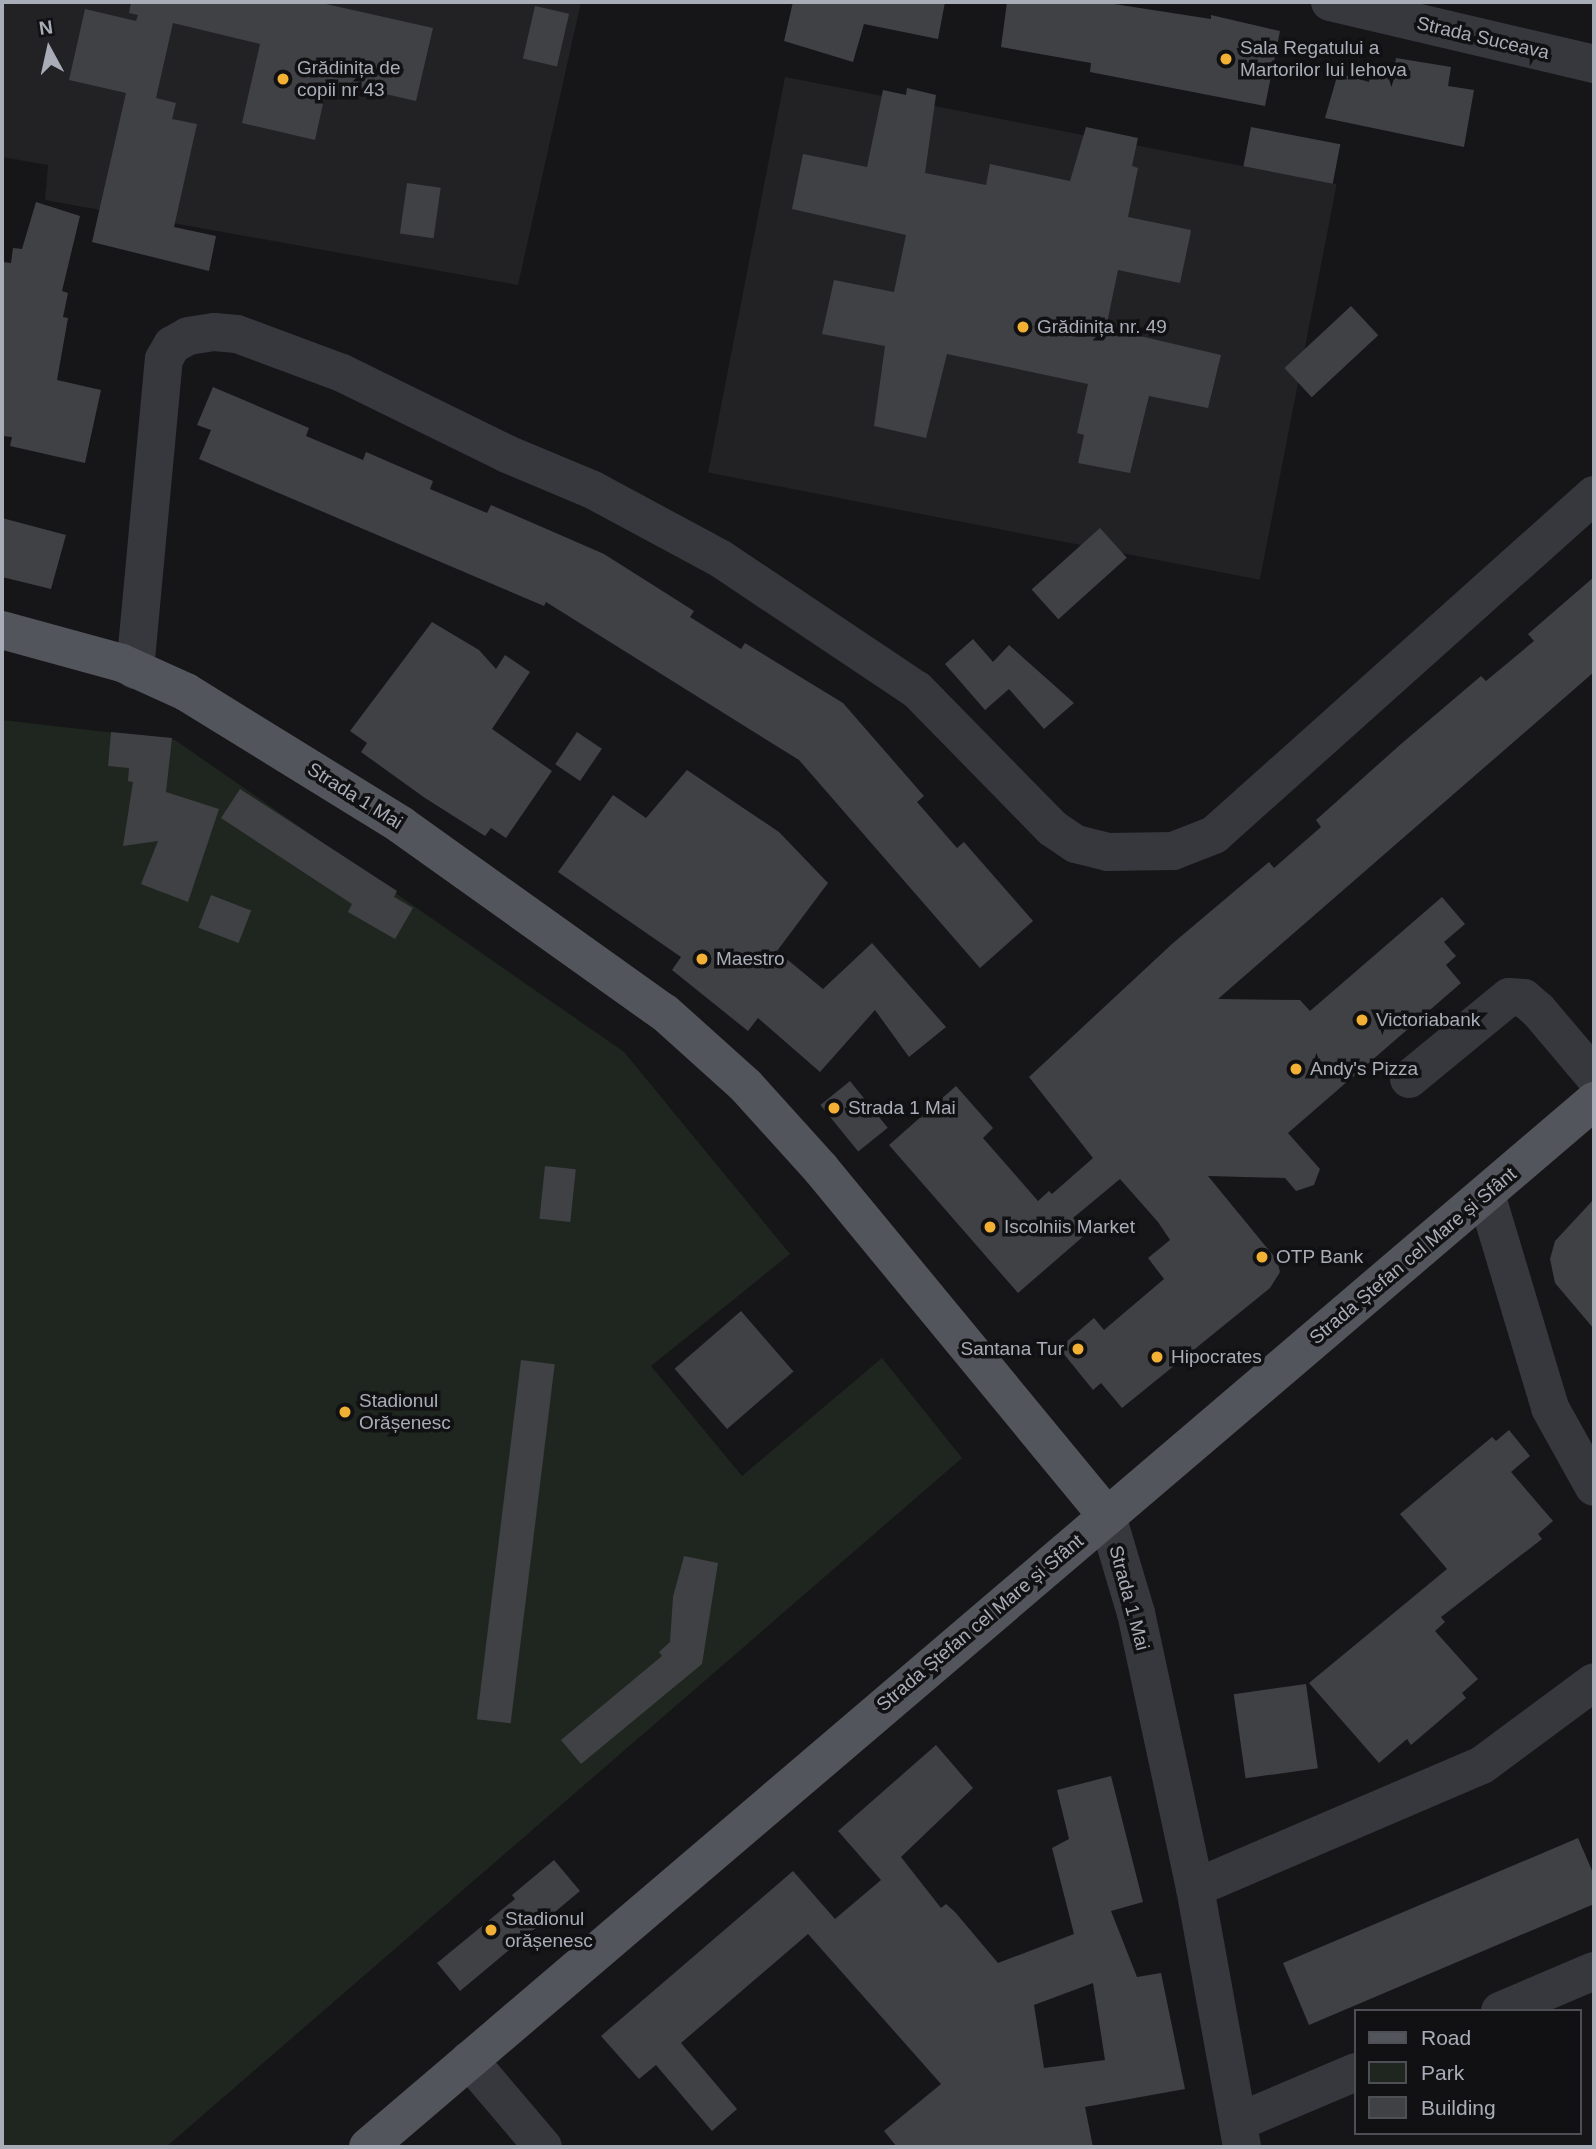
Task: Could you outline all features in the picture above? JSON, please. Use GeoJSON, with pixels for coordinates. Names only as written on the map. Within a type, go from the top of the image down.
{"type":"FeatureCollection","features":[{"type":"Feature","properties":{"kind":"main road","name":"Strada 1 Mai"},"geometry":{"type":"LineString","coordinates":[[2,630],[135,670],[186,692],[401,825],[508,898],[708,1050],[821,1169],[1107,1516]]}},
{"type":"Feature","properties":{"kind":"main road","name":"Strada Ștefan cel Mare și Sfânt"},"geometry":{"type":"LineString","coordinates":[[368,2147],[1594,1101]]}},
{"type":"Feature","properties":{"kind":"street","name":"Strada Suceava"},"geometry":{"type":"LineString","coordinates":[[1330,2],[1594,64]]}},
{"type":"Feature","properties":{"kind":"street"},"geometry":{"type":"LineString","coordinates":[[135,670],[164,359],[172,345],[188,336],[214,332],[237,334],[342,373],[507,454],[593,490],[721,559],[917,690],[1052,828],[1076,844],[1108,852],[1173,850],[1214,835],[1594,495]]}},
{"type":"Feature","properties":{"kind":"street"},"geometry":{"type":"LineString","coordinates":[[1409,1079],[1509,997],[1524,998],[1538,1010],[1594,1076]]}},
{"type":"Feature","properties":{"kind":"street"},"geometry":{"type":"LineString","coordinates":[[1486,1195],[1550,1408],[1594,1488]]}},
{"type":"Feature","properties":{"kind":"street","name":"Strada 1 Mai"},"geometry":{"type":"LineString","coordinates":[[1107,1516],[1136,1613],[1195,1888],[1240,2135]]}},
{"type":"Feature","properties":{"kind":"street"},"geometry":{"type":"LineString","coordinates":[[1195,1888],[1482,1765],[1594,1682]]}},
{"type":"Feature","properties":{"kind":"street"},"geometry":{"type":"LineString","coordinates":[[1505,2009],[1594,1971]]}},
{"type":"Feature","properties":{"kind":"street"},"geometry":{"type":"LineString","coordinates":[[469,2060],[543,2147]]}},
{"type":"Feature","properties":{"kind":"street"},"geometry":{"type":"LineString","coordinates":[[1240,2135],[1354,2073]]}},
{"type":"Feature","properties":{"kind":"shaded area","name":"Grădinița de copii nr 43"},"geometry":{"type":"Polygon","coordinates":[[[2,2],[581,2],[518,285],[45,200],[48,165],[2,157],[2,2]]]}},
{"type":"Feature","properties":{"kind":"shaded area","name":"Grădinița nr. 49"},"geometry":{"type":"Polygon","coordinates":[[[785,77],[1337,184],[1260,580],[708,473],[785,77]]]}},
{"type":"Feature","properties":{"kind":"green space","name":"Stadionul Orășenesc"},"geometry":{"type":"Polygon","coordinates":[[[2,720],[175,740],[624,1052],[790,1254],[651,1366],[742,1476],[882,1358],[962,1458],[166,2147],[2,2147],[2,720]]]}},
{"type":"Feature","properties":{"kind":"building"},"geometry":{"type":"Polygon","coordinates":[[[131,2],[317,2],[433,28],[416,101],[328,81],[315,140],[242,123],[260,44],[173,23],[156,98],[176,103],[172,119],[197,124],[174,227],[216,236],[209,271],[92,242],[126,93],[69,80],[85,9],[136,21],[138,15],[129,13],[131,2]]]}},
{"type":"Feature","properties":{"kind":"building"},"geometry":{"type":"Polygon","coordinates":[[[793,2],[945,2],[938,39],[864,24],[853,62],[784,41],[793,2]]]}},
{"type":"Feature","properties":{"kind":"building"},"geometry":{"type":"Polygon","coordinates":[[[1007,2],[1101,2],[1211,19],[1211,15],[1280,31],[1265,106],[1090,72],[1091,63],[1001,47],[1007,2]]]}},
{"type":"Feature","properties":{"kind":"building"},"geometry":{"type":"Polygon","coordinates":[[[535,6],[569,14],[557,66],[523,59],[535,6]]]}},
{"type":"Feature","properties":{"kind":"building"},"geometry":{"type":"Polygon","coordinates":[[[1396,58],[1451,67],[1448,86],[1474,90],[1464,147],[1325,118],[1338,73],[1369,82],[1371,72],[1393,76],[1396,58]]]}},
{"type":"Feature","properties":{"kind":"building"},"geometry":{"type":"Polygon","coordinates":[[[907,88],[936,95],[925,173],[986,185],[990,164],[1070,181],[1086,127],[1138,138],[1132,166],[1138,168],[1128,217],[1191,230],[1190,236],[1180,283],[1118,270],[1106,328],[1221,355],[1208,408],[1149,396],[1130,473],[1078,463],[1084,435],[1077,433],[1088,384],[947,354],[926,438],[874,426],[885,346],[822,334],[834,280],[894,292],[906,235],[792,209],[803,154],[867,167],[883,90],[906,95],[907,88]]]}},
{"type":"Feature","properties":{"kind":"building"},"geometry":{"type":"Polygon","coordinates":[[[1251,127],[1340,144],[1333,184],[1243,166],[1251,127]]]}},
{"type":"Feature","properties":{"kind":"building"},"geometry":{"type":"Polygon","coordinates":[[[407,183],[441,188],[434,238],[400,234],[407,183]]]}},
{"type":"Feature","properties":{"kind":"building"},"geometry":{"type":"Polygon","coordinates":[[[36,202],[80,216],[62,291],[68,293],[63,317],[68,318],[57,380],[101,390],[85,463],[10,446],[12,437],[2,436],[2,262],[11,263],[13,248],[22,249],[36,202]]]}},
{"type":"Feature","properties":{"kind":"building"},"geometry":{"type":"Polygon","coordinates":[[[1351,306],[1378,335],[1312,397],[1284,368],[1351,306]]]}},
{"type":"Feature","properties":{"kind":"building"},"geometry":{"type":"Polygon","coordinates":[[[213,387],[309,428],[306,436],[363,460],[366,452],[433,481],[430,489],[487,513],[491,505],[604,554],[694,611],[690,617],[741,649],[745,643],[843,703],[924,796],[917,802],[957,848],[964,842],[1033,921],[980,968],[799,760],[546,602],[544,606],[199,459],[211,430],[197,425],[213,387]]]}},
{"type":"Feature","properties":{"kind":"building"},"geometry":{"type":"Polygon","coordinates":[[[2,518],[66,535],[51,589],[2,577],[2,518]]]}},
{"type":"Feature","properties":{"kind":"building"},"geometry":{"type":"Polygon","coordinates":[[[1100,528],[1127,558],[1058,619],[1032,590],[1100,528]]]}},
{"type":"Feature","properties":{"kind":"building"},"geometry":{"type":"Polygon","coordinates":[[[1594,577],[1594,672],[1218,999],[1300,1000],[1310,1011],[1442,897],[1465,924],[1444,942],[1456,956],[1446,965],[1461,983],[1288,1133],[1320,1169],[1314,1185],[1296,1191],[1285,1178],[1208,1176],[1277,1260],[1280,1272],[1270,1288],[1122,1408],[1101,1383],[1093,1390],[1059,1348],[1094,1318],[1104,1330],[1164,1279],[1148,1258],[1170,1240],[1158,1222],[1120,1179],[1073,1218],[1086,1234],[1018,1293],[889,1145],[956,1086],[993,1128],[983,1138],[1038,1201],[1049,1191],[1052,1194],[1093,1158],[1029,1077],[1172,944],[1269,862],[1274,868],[1321,827],[1316,820],[1401,744],[1481,676],[1486,681],[1534,641],[1528,634],[1594,577]]]}},
{"type":"Feature","properties":{"kind":"building"},"geometry":{"type":"Polygon","coordinates":[[[432,622],[479,650],[496,669],[505,655],[530,672],[492,729],[552,771],[506,838],[491,828],[485,836],[425,798],[361,752],[367,743],[350,731],[432,622]]]}},
{"type":"Feature","properties":{"kind":"building"},"geometry":{"type":"Polygon","coordinates":[[[973,639],[993,662],[1009,645],[1074,703],[1044,729],[1009,689],[985,710],[945,664],[973,639]]]}},
{"type":"Feature","properties":{"kind":"building"},"geometry":{"type":"Polygon","coordinates":[[[111,732],[172,738],[166,792],[219,809],[188,902],[141,884],[158,841],[123,846],[133,782],[128,781],[129,768],[108,766],[111,732]]]}},
{"type":"Feature","properties":{"kind":"building"},"geometry":{"type":"Polygon","coordinates":[[[577,732],[602,749],[580,781],[555,764],[577,732]]]}},
{"type":"Feature","properties":{"kind":"building"},"geometry":{"type":"Polygon","coordinates":[[[687,770],[779,832],[828,883],[777,951],[823,989],[872,943],[946,1027],[909,1057],[875,1010],[820,1072],[758,1018],[748,1031],[672,970],[681,957],[558,872],[613,795],[646,818],[687,770]]]}},
{"type":"Feature","properties":{"kind":"building"},"geometry":{"type":"Polygon","coordinates":[[[240,789],[397,891],[394,897],[413,908],[395,939],[348,912],[352,904],[221,818],[240,789]]]}},
{"type":"Feature","properties":{"kind":"building"},"geometry":{"type":"Polygon","coordinates":[[[211,895],[251,910],[239,943],[198,928],[211,895]]]}},
{"type":"Feature","properties":{"kind":"building"},"geometry":{"type":"Polygon","coordinates":[[[850,1081],[888,1128],[858,1152],[820,1105],[850,1081]]]}},
{"type":"Feature","properties":{"kind":"building"},"geometry":{"type":"Polygon","coordinates":[[[545,1166],[576,1169],[570,1222],[539,1219],[545,1166]]]}},
{"type":"Feature","properties":{"kind":"building"},"geometry":{"type":"Polygon","coordinates":[[[1594,1199],[1594,1329],[1555,1283],[1550,1259],[1555,1241],[1594,1199]]]}},
{"type":"Feature","properties":{"kind":"building"},"geometry":{"type":"Polygon","coordinates":[[[741,1311],[793,1371],[727,1429],[675,1369],[741,1311]]]}},
{"type":"Feature","properties":{"kind":"building"},"geometry":{"type":"Polygon","coordinates":[[[521,1360],[555,1364],[511,1723],[477,1719],[521,1360]]]}},
{"type":"Feature","properties":{"kind":"building"},"geometry":{"type":"Polygon","coordinates":[[[1509,1430],[1530,1456],[1511,1472],[1553,1521],[1538,1534],[1542,1539],[1441,1617],[1445,1622],[1435,1631],[1478,1679],[1462,1693],[1466,1698],[1411,1745],[1407,1739],[1379,1763],[1309,1683],[1447,1569],[1400,1514],[1492,1437],[1496,1441],[1509,1430]]]}},
{"type":"Feature","properties":{"kind":"building"},"geometry":{"type":"Polygon","coordinates":[[[684,1556],[718,1563],[702,1664],[581,1764],[561,1740],[662,1656],[659,1652],[670,1642],[673,1597],[684,1556]]]}},
{"type":"Feature","properties":{"kind":"building"},"geometry":{"type":"Polygon","coordinates":[[[1306,1684],[1318,1768],[1246,1778],[1234,1694],[1306,1684]]]}},
{"type":"Feature","properties":{"kind":"building"},"geometry":{"type":"Polygon","coordinates":[[[936,1745],[973,1788],[901,1857],[941,1908],[946,1904],[955,1912],[998,1963],[1074,1934],[1052,1848],[1069,1839],[1057,1790],[1111,1776],[1143,1902],[1111,1911],[1137,1977],[1161,1973],[1185,2089],[1085,2107],[1093,2147],[897,2147],[884,2131],[941,2084],[808,1934],[681,2043],[737,2109],[712,2131],[656,2065],[639,2079],[601,2036],[793,1871],[835,1919],[881,1880],[838,1831],[936,1745]],[[1093,1983],[1034,2005],[1044,2068],[1105,2060],[1093,1983]]]}},
{"type":"Feature","properties":{"kind":"building"},"geometry":{"type":"Polygon","coordinates":[[[1578,1838],[1594,1875],[1594,1904],[1309,2025],[1283,1963],[1578,1838]]]}},
{"type":"Feature","properties":{"kind":"building"},"geometry":{"type":"Polygon","coordinates":[[[554,1860],[580,1891],[460,1991],[437,1963],[515,1899],[512,1895],[554,1860]]]}},
{"type":"Feature","properties":{"kind":"place","name":"Sala Regatului a Martorilor lui Iehova"},"geometry":{"type":"Point","coordinates":[1226,59]}},
{"type":"Feature","properties":{"kind":"place","name":"Grădinița de copii nr 43"},"geometry":{"type":"Point","coordinates":[283,79]}},
{"type":"Feature","properties":{"kind":"place","name":"Grădinița nr. 49"},"geometry":{"type":"Point","coordinates":[1023,327]}},
{"type":"Feature","properties":{"kind":"place","name":"Maestro"},"geometry":{"type":"Point","coordinates":[702,959]}},
{"type":"Feature","properties":{"kind":"place","name":"Victoriabank"},"geometry":{"type":"Point","coordinates":[1362,1020]}},
{"type":"Feature","properties":{"kind":"place","name":"Andy's Pizza"},"geometry":{"type":"Point","coordinates":[1296,1069]}},
{"type":"Feature","properties":{"kind":"place","name":"Strada 1 Mai"},"geometry":{"type":"Point","coordinates":[834,1108]}},
{"type":"Feature","properties":{"kind":"place","name":"Iscolniis Market"},"geometry":{"type":"Point","coordinates":[990,1227]}},
{"type":"Feature","properties":{"kind":"place","name":"OTP Bank"},"geometry":{"type":"Point","coordinates":[1262,1257]}},
{"type":"Feature","properties":{"kind":"place","name":"Santana Tur"},"geometry":{"type":"Point","coordinates":[1078,1349]}},
{"type":"Feature","properties":{"kind":"place","name":"Hipocrates"},"geometry":{"type":"Point","coordinates":[1157,1357]}},
{"type":"Feature","properties":{"kind":"place","name":"Stadionul Orășenesc"},"geometry":{"type":"Point","coordinates":[345,1412]}},
{"type":"Feature","properties":{"kind":"place","name":"Stadionul orășenesc"},"geometry":{"type":"Point","coordinates":[491,1930]}}]}
